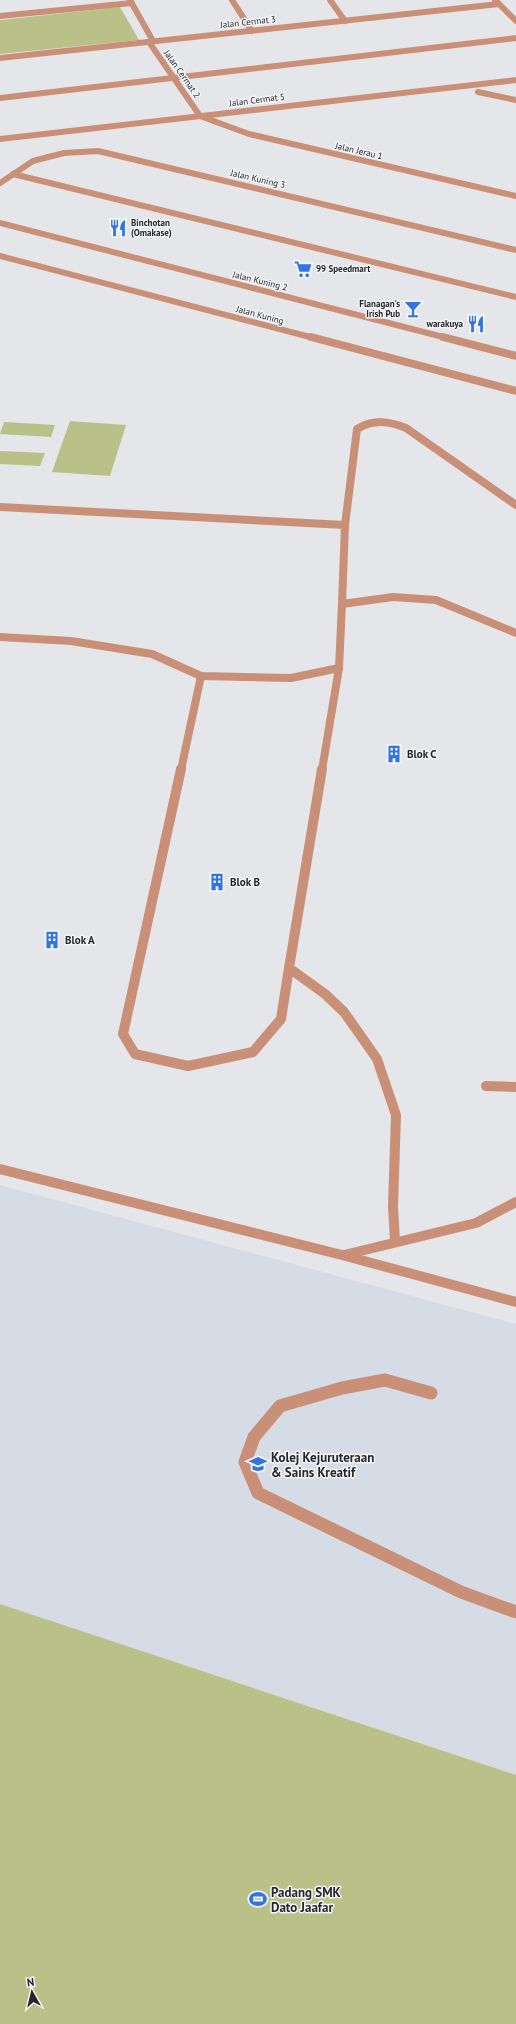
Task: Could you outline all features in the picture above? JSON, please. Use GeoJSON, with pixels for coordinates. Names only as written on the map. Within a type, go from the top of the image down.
{"type":"FeatureCollection","features":[{"type":"Feature","properties":{"kind":"street"},"geometry":{"type":"LineString","coordinates":[[232,0],[252,31]]}},
{"type":"Feature","properties":{"kind":"street"},"geometry":{"type":"LineString","coordinates":[[330,0],[345,21]]}},
{"type":"Feature","properties":{"kind":"street"},"geometry":{"type":"LineString","coordinates":[[0,16],[131,2]]}},
{"type":"Feature","properties":{"kind":"street","name":"Jalan Cermat 2"},"geometry":{"type":"LineString","coordinates":[[131,2],[151,41],[200,116]]}},
{"type":"Feature","properties":{"kind":"street"},"geometry":{"type":"LineString","coordinates":[[497,2],[516,21]]}},
{"type":"Feature","properties":{"kind":"street","name":"Jalan Cermat 3"},"geometry":{"type":"LineString","coordinates":[[0,58],[345,21],[497,2]]}},
{"type":"Feature","properties":{"kind":"street"},"geometry":{"type":"LineString","coordinates":[[0,98],[516,38]]}},
{"type":"Feature","properties":{"kind":"street","name":"Jalan Cermat 5"},"geometry":{"type":"LineString","coordinates":[[0,138],[516,80]]}},
{"type":"Feature","properties":{"kind":"street"},"geometry":{"type":"LineString","coordinates":[[478,92],[516,100]]}},
{"type":"Feature","properties":{"kind":"street","name":"Jalan Jerau 1"},"geometry":{"type":"LineString","coordinates":[[200,116],[249,134],[516,196]]}},
{"type":"Feature","properties":{"kind":"street","name":"Jalan Kuning 3"},"geometry":{"type":"LineString","coordinates":[[0,183],[33,161],[64,153],[98,151],[516,250]]}},
{"type":"Feature","properties":{"kind":"street"},"geometry":{"type":"LineString","coordinates":[[13,174],[516,298]]}},
{"type":"Feature","properties":{"kind":"street","name":"Jalan Kuning 2"},"geometry":{"type":"LineString","coordinates":[[0,223],[516,356]]}},
{"type":"Feature","properties":{"kind":"street","name":"Jalan Kuning"},"geometry":{"type":"LineString","coordinates":[[0,256],[516,391]]}},
{"type":"Feature","properties":{"kind":"street"},"geometry":{"type":"LineString","coordinates":[[201,676],[123,1034],[135,1054],[188,1066],[253,1052],[281,1019],[339,668],[345,525],[357,429],[366,423],[382,421],[394,422],[406,428],[516,505]]}},
{"type":"Feature","properties":{"kind":"street"},"geometry":{"type":"LineString","coordinates":[[0,507],[345,525]]}},
{"type":"Feature","properties":{"kind":"street"},"geometry":{"type":"LineString","coordinates":[[342,604],[393,597],[436,600],[516,633]]}},
{"type":"Feature","properties":{"kind":"street"},"geometry":{"type":"LineString","coordinates":[[0,637],[71,641],[152,654],[201,676],[290,678],[339,668]]}},
{"type":"Feature","properties":{"kind":"street"},"geometry":{"type":"LineString","coordinates":[[289,968],[325,994],[344,1012],[377,1059],[396,1115],[393,1206],[394,1242]]}},
{"type":"Feature","properties":{"kind":"street"},"geometry":{"type":"LineString","coordinates":[[486,1086],[516,1087]]}},
{"type":"Feature","properties":{"kind":"street"},"geometry":{"type":"LineString","coordinates":[[0,1169],[342,1255],[516,1302]]}},
{"type":"Feature","properties":{"kind":"street"},"geometry":{"type":"LineString","coordinates":[[342,1255],[476,1223],[516,1202]]}},
{"type":"Feature","properties":{"kind":"street"},"geometry":{"type":"LineString","coordinates":[[431,1393],[385,1380],[342,1388],[280,1406],[254,1437],[245,1462],[258,1493],[461,1592],[516,1612]]}},
{"type":"Feature","properties":{"kind":"shaded area","name":"Kolej Kejuruteraan & Sains Kreatif"},"geometry":{"type":"Polygon","coordinates":[[[0,1185],[516,1324],[516,1775],[0,1604],[0,1185]]]}},
{"type":"Feature","properties":{"kind":"green space"},"geometry":{"type":"Polygon","coordinates":[[[120,7],[139,40],[0,54],[0,20],[120,7]]]}},
{"type":"Feature","properties":{"kind":"green space"},"geometry":{"type":"Polygon","coordinates":[[[70,421],[126,425],[110,476],[52,472],[70,421]]]}},
{"type":"Feature","properties":{"kind":"green space"},"geometry":{"type":"Polygon","coordinates":[[[4,422],[55,425],[51,437],[0,434],[4,422]]]}},
{"type":"Feature","properties":{"kind":"green space"},"geometry":{"type":"Polygon","coordinates":[[[0,451],[45,453],[40,466],[0,464],[0,451]]]}},
{"type":"Feature","properties":{"kind":"green space","name":"Padang SMK Dato Jaafar"},"geometry":{"type":"Polygon","coordinates":[[[0,1604],[516,1775],[516,2024],[0,2024],[0,1604]]]}},
{"type":"Feature","properties":{"kind":"place","name":"Binchotan (Omakase)"},"geometry":{"type":"Point","coordinates":[118,228]}},
{"type":"Feature","properties":{"kind":"place","name":"99 Speedmart"},"geometry":{"type":"Point","coordinates":[303,269]}},
{"type":"Feature","properties":{"kind":"place","name":"Flanagan's Irish Pub"},"geometry":{"type":"Point","coordinates":[413,309]}},
{"type":"Feature","properties":{"kind":"place","name":"warakuya"},"geometry":{"type":"Point","coordinates":[476,324]}},
{"type":"Feature","properties":{"kind":"place","name":"Blok C"},"geometry":{"type":"Point","coordinates":[394,754]}},
{"type":"Feature","properties":{"kind":"place","name":"Blok B"},"geometry":{"type":"Point","coordinates":[217,882]}},
{"type":"Feature","properties":{"kind":"place","name":"Blok A"},"geometry":{"type":"Point","coordinates":[52,940]}},
{"type":"Feature","properties":{"kind":"place","name":"Kolej Kejuruteraan & Sains Kreatif"},"geometry":{"type":"Point","coordinates":[258,1464]}},
{"type":"Feature","properties":{"kind":"place","name":"Padang SMK Dato Jaafar"},"geometry":{"type":"Point","coordinates":[258,1899]}}]}
